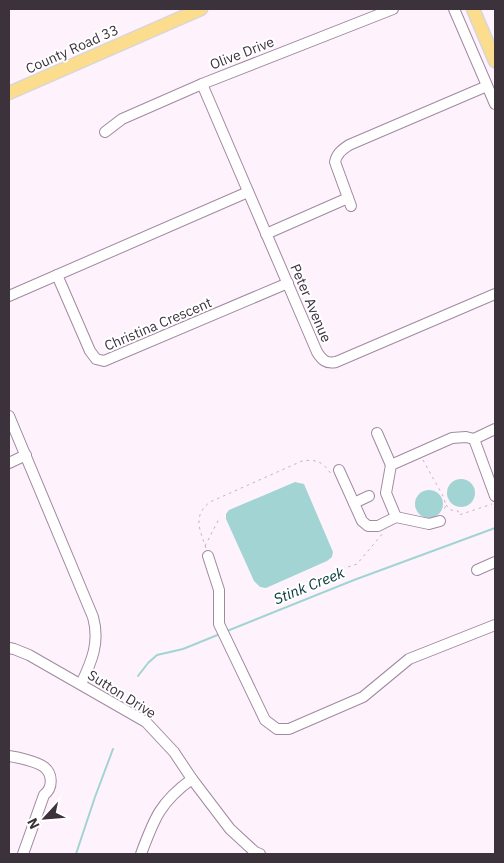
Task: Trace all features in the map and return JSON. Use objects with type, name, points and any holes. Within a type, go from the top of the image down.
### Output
[{"type":"main road","name":"County Road 33","points":[[9,93],[201,9]]},
{"type":"main road","points":[[473,9],[495,61]]},
{"type":"street","name":"Olive Drive","points":[[105,132],[122,119],[202,84],[393,9]]},
{"type":"street","points":[[454,9],[495,104]]},
{"type":"street","name":"Peter Avenue","points":[[202,84],[317,352],[323,360],[331,364],[495,294]]},
{"type":"street","points":[[266,234],[350,202],[335,162],[336,156],[341,150],[488,86]]},
{"type":"street","points":[[9,296],[248,192]]},
{"type":"street","name":"Christina Crescent","points":[[57,275],[90,351],[96,359],[104,361],[288,283]]},
{"type":"street","points":[[9,416],[90,606],[96,628],[95,651],[81,684]]},
{"type":"street","points":[[391,465],[452,438],[466,437],[474,439],[495,429]]},
{"type":"street","points":[[377,433],[391,465],[386,493],[396,517]]},
{"type":"street","points":[[474,439],[495,496]]},
{"type":"street","points":[[9,463],[26,455]]},
{"type":"street","points":[[336,473],[362,520],[368,526],[378,526],[396,517],[429,524],[438,522]]},
{"type":"street","points":[[354,503],[369,496]]},
{"type":"street","points":[[208,556],[219,590],[219,624],[265,720],[277,730],[289,729],[363,697],[409,659],[495,625]]},
{"type":"street","points":[[477,570],[495,562]]},
{"type":"street","name":"Sutton Drive","points":[[9,648],[21,651],[146,722],[174,752],[230,830],[256,854]]},
{"type":"street","points":[[9,756],[44,766],[49,774],[51,784],[44,795],[24,854]]},
{"type":"street","points":[[141,854],[158,812],[174,793],[192,779]]},
{"type":"path","points":[[419,453],[446,505],[451,510],[458,511],[459,515],[495,503]]},
{"type":"path","points":[[220,517],[205,547],[198,518],[203,507],[210,502],[302,461],[314,460],[325,464],[336,473]]},
{"type":"path","points":[[438,522],[446,505]]},
{"type":"path","points":[[342,570],[357,564],[383,533],[387,527],[385,522]]},
{"type":"shaded area","points":[[461,479],[471,483],[475,493],[471,503],[461,507],[451,503],[447,493],[451,483]]},
{"type":"shaded area","points":[[295,482],[304,484],[333,552],[332,557],[266,588],[260,587],[254,581],[226,519],[226,514],[229,510]]},
{"type":"shaded area","points":[[429,490],[439,494],[443,504],[439,514],[429,518],[419,514],[415,504],[419,494]]},
{"type":"waterway","name":"Stink Creek","points":[[227,631],[354,580],[495,528]]},
{"type":"waterway","name":"Stink Creek","points":[[138,676],[157,655],[183,649],[220,634]]},
{"type":"waterway","name":"Stink Creek","points":[[76,854],[113,749]]}]
